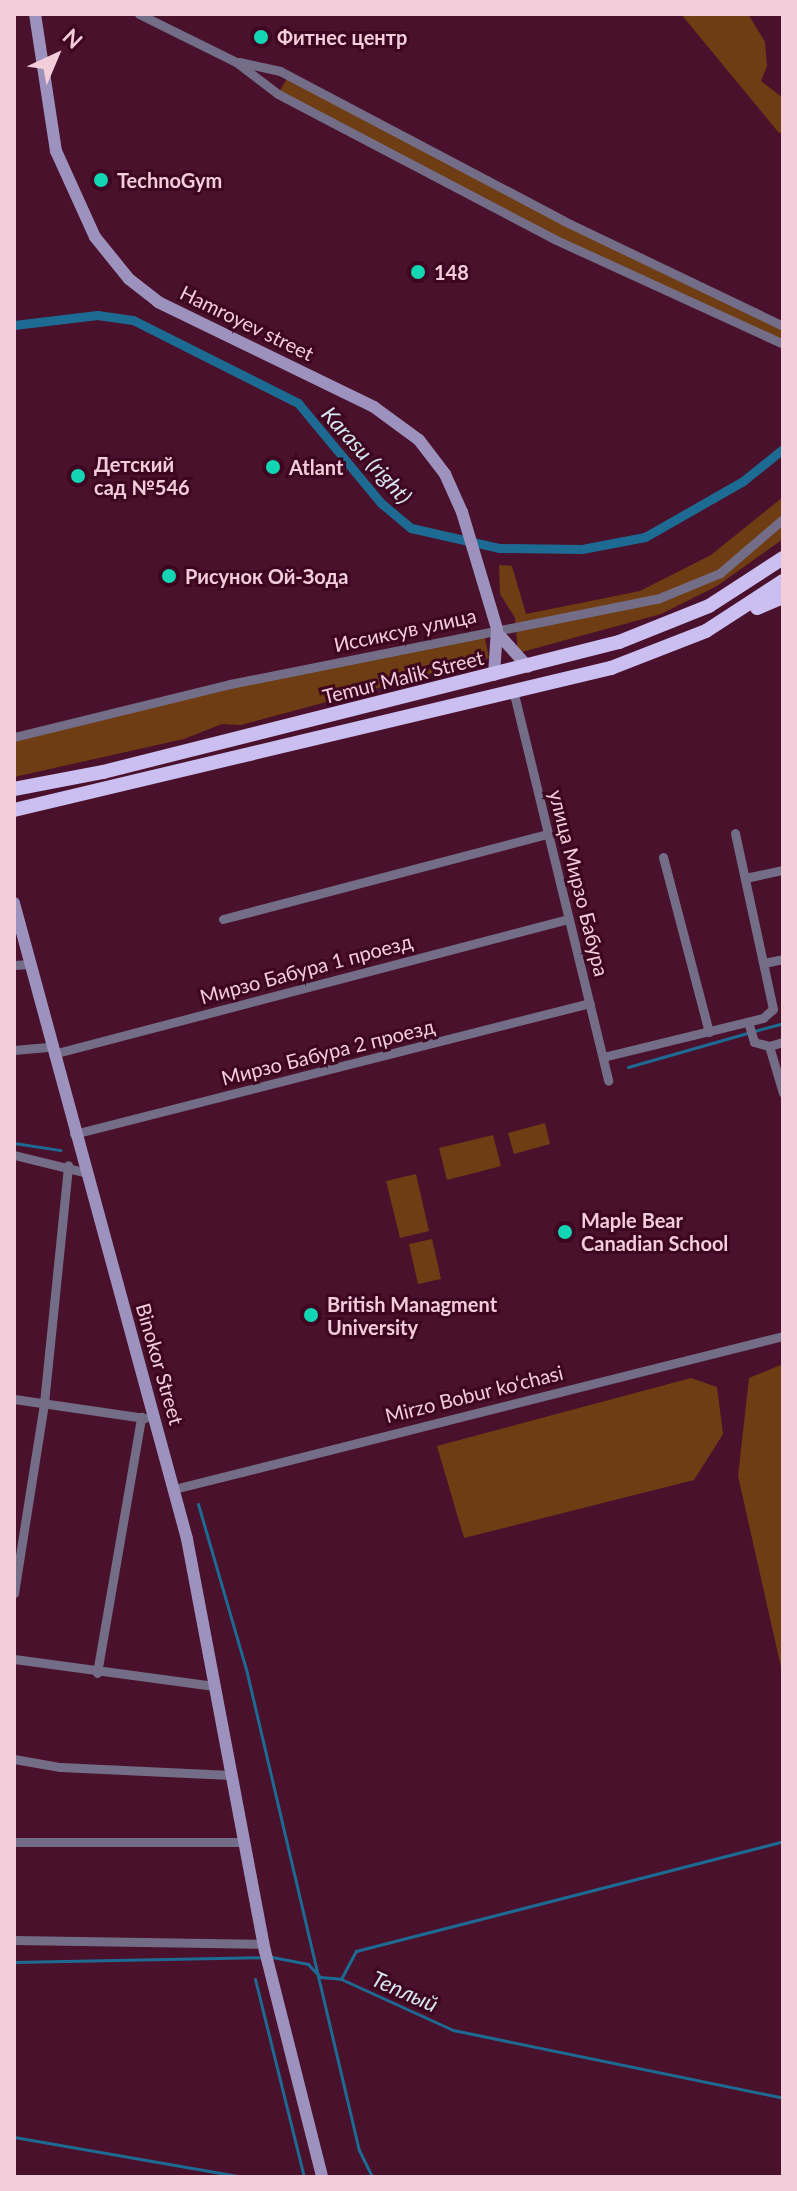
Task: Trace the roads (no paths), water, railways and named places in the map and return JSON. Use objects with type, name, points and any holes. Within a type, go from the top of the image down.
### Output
[{"type":"highway","name":"Temur Malik Street","points":[[14,789],[528,667],[674,623],[726,597],[783,558]]},
{"type":"highway","name":"Temur Malik Street","points":[[14,810],[514,694],[611,668],[706,631],[783,581]]},
{"type":"highway","points":[[706,631],[783,597]]},
{"type":"main road","name":"Hamroyev street","points":[[35,14],[61,169],[90,229],[114,263],[170,309],[400,422],[445,474],[471,540],[497,629],[513,656],[528,667]]},
{"type":"main road","name":"Hamroyev street","points":[[494,675],[497,629]]},
{"type":"main road","name":"Binokor Street","points":[[14,903],[84,1172],[174,1489],[264,1947],[322,2177]]},
{"type":"street","points":[[139,14],[236,62],[278,94],[554,239],[783,344]]},
{"type":"street","points":[[236,62],[280,71],[564,221],[783,326]]},
{"type":"street","name":"Иссиксув улица","points":[[14,737],[497,629],[678,592],[739,560],[783,519]]},
{"type":"street","name":"улица Мирзо Бабура","points":[[514,694],[608,1081]]},
{"type":"street","points":[[603,1057],[748,1022],[767,1016],[774,1006],[735,833]]},
{"type":"street","points":[[223,919],[548,834]]},
{"type":"street","points":[[663,857],[709,1032]]},
{"type":"street","points":[[745,878],[783,870]]},
{"type":"street","name":"Мирзо Бабура 1 проезд","points":[[14,1050],[52,1050],[568,919]]},
{"type":"street","points":[[764,963],[783,959]]},
{"type":"street","points":[[14,965],[31,964]]},
{"type":"street","name":"Мирзо Бабура 2 проезд","points":[[74,1134],[590,1003]]},
{"type":"street","points":[[748,1022],[754,1042],[769,1046],[783,1042]]},
{"type":"street","points":[[769,1046],[783,1093]]},
{"type":"street","points":[[14,1155],[68,1165],[84,1172]]},
{"type":"street","points":[[14,1593],[44,1403],[68,1165]]},
{"type":"street","name":"Mirzo Bobur ko‘chasi","points":[[174,1489],[783,1336]]},
{"type":"street","points":[[14,1399],[156,1418]]},
{"type":"street","points":[[97,1673],[141,1417]]},
{"type":"street","points":[[14,1659],[97,1673],[214,1686]]},
{"type":"street","points":[[14,1759],[60,1767],[231,1775]]},
{"type":"street","points":[[14,1842],[243,1842]]},
{"type":"street","points":[[14,1940],[264,1947]]},
{"type":"waterway","name":"Karasu (right)","points":[[14,325],[97,315],[133,320],[298,403],[381,503],[411,528],[499,548],[582,549],[645,537],[743,481],[783,449]]},
{"type":"waterway","points":[[754,1031],[783,1023]]},
{"type":"waterway","points":[[628,1067],[747,1033]]},
{"type":"waterway","points":[[14,1143],[60,1150]]},
{"type":"waterway","points":[[198,1504],[246,1669],[359,2150],[372,2177]]},
{"type":"waterway","points":[[341,1979],[356,1951],[783,1841]]},
{"type":"waterway","name":"Теплый","points":[[14,1962],[264,1957]]},
{"type":"waterway","name":"Теплый","points":[[272,1957],[308,1964],[320,1977],[341,1979],[453,2030],[783,2098]]},
{"type":"waterway","points":[[255,1979],[304,2177]]},
{"type":"waterway","points":[[14,2137],[244,2177]]},
{"type":"place","name":"Фитнес центр","points":[[261,37]]},
{"type":"place","name":"TechnoGym","points":[[101,180]]},
{"type":"place","name":"148","points":[[418,272]]},
{"type":"place","name":"Atlant","points":[[273,467]]},
{"type":"place","name":"Детский сад №546","points":[[78,476]]},
{"type":"place","name":"Рисунок Ой-Зода","points":[[169,576]]},
{"type":"place","name":"Maple Bear Canadian School","points":[[565,1232]]},
{"type":"place","name":"British Managment University","points":[[311,1315]]}]
